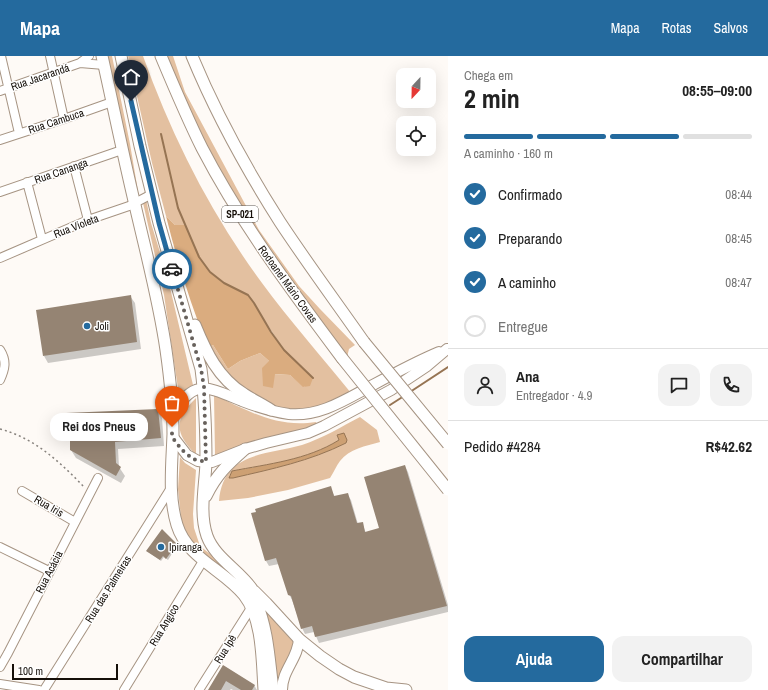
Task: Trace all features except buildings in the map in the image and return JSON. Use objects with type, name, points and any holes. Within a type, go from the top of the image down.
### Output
[{"type":"highway","points":[[122,56],[152,194],[200,363],[204,387],[206,462],[204,524],[207,536],[214,548],[252,589],[300,639],[320,656],[354,677],[386,688],[406,690]]},
{"type":"highway","name":"Rodoanel Mário Covas","points":[[161,56],[201,147],[228,195],[265,253],[342,358],[448,490]]},
{"type":"highway","name":"SP-021","points":[[192,56],[237,149],[281,224],[364,342],[448,444]]},
{"type":"highway","points":[[103,61],[160,313],[166,349],[172,416],[171,488],[173,509],[177,526],[181,535],[192,550],[236,588],[243,595],[251,608],[261,648],[264,690]]},
{"type":"highway","points":[[176,282],[206,352],[219,373],[244,394],[271,410]]},
{"type":"highway","points":[[204,500],[213,482],[223,468],[245,449]]},
{"type":"highway","points":[[252,589],[265,626],[273,690]]},
{"type":"main road","points":[[172,416],[186,395],[204,387],[212,388],[243,401],[288,414],[301,414],[324,410],[423,359],[448,348]]},
{"type":"main road","points":[[172,437],[187,455],[198,461],[212,462],[245,449],[308,433],[391,390],[427,366],[448,348]]},
{"type":"main road","points":[[282,690],[283,678],[286,670],[297,654],[300,639]]},
{"type":"street","points":[[1,56],[19,133]]},
{"type":"street","points":[[50,56],[64,119]]},
{"type":"street","name":"Rua Jacarandá","points":[[80,63],[89,56]]},
{"type":"street","name":"Rua Jacarandá","points":[[0,91],[80,63],[103,61]]},
{"type":"street","name":"Rua Cambuca","points":[[0,140],[112,102]]},
{"type":"street","name":"Rua Cananga","points":[[0,192],[122,150]]},
{"type":"street","points":[[74,166],[88,220]]},
{"type":"street","points":[[27,182],[32,196],[42,239]]},
{"type":"street","name":"Rua Violeta","points":[[0,258],[88,220],[134,203],[152,194]]},
{"type":"street","points":[[0,350],[6,364],[0,380]]},
{"type":"street","name":"Rua Acácia","points":[[0,667],[98,478]]},
{"type":"street","name":"Rua das Palmeiras","points":[[44,690],[171,488]]},
{"type":"street","name":"Rua Iris","points":[[22,491],[75,522]]},
{"type":"street","points":[[0,547],[49,571]]},
{"type":"street","name":"Rua Angico","points":[[124,690],[203,561]]},
{"type":"street","name":"Rua Ipê","points":[[199,690],[251,608]]},
{"type":"street","points":[[0,684],[39,690]]},
{"type":"path","points":[[0,429],[21,436],[48,452],[90,494]]},
{"type":"shaded area","points":[[107,56],[112,56],[130,144],[138,198]]},
{"type":"shaded area","points":[[128,56],[143,56],[154,86],[194,174],[243,257],[284,311],[351,393],[313,408],[298,410],[281,409],[240,391],[208,348],[213,345],[228,369],[240,361],[260,353],[269,361],[274,374],[290,375],[304,387],[313,378],[284,350],[248,295],[224,283],[210,272],[175,225],[166,216],[152,163]]},
{"type":"shaded area","points":[[162,56],[173,56],[185,92],[259,230],[299,286],[355,345],[349,349],[347,357],[245,228]]},
{"type":"shaded area","points":[[146,199],[151,223],[167,275],[193,385],[179,395],[164,295],[143,203]]},
{"type":"shaded area","points":[[166,216],[175,225],[185,225],[201,259],[210,272],[224,283],[248,295],[284,350],[313,378],[310,386],[303,387],[290,375],[275,374],[273,388],[263,386],[262,368],[269,361],[260,353],[240,361],[228,369],[213,345],[208,348],[185,283]]},
{"type":"shaded area","points":[[214,395],[263,417],[288,423],[316,422],[317,426],[215,456]]},
{"type":"shaded area","points":[[196,398],[196,455],[184,440],[181,433],[180,420],[183,413]]},
{"type":"shaded area","points":[[360,417],[377,430],[380,442],[358,448],[348,454],[337,465],[330,478],[288,490],[248,498],[219,501],[222,485],[229,473],[238,464],[248,458],[302,445],[325,436]],"holes":[[[337,435],[346,443],[319,455],[291,464],[233,478],[229,477],[232,471],[301,457],[327,447],[339,440]]]},
{"type":"shaded area","points":[[344,433],[347,440],[346,443],[319,455],[276,468],[229,478],[232,471],[301,457],[327,447],[339,440],[337,435]]},
{"type":"shaded area","points":[[180,457],[185,463],[196,470],[193,514],[194,528],[200,546],[220,562],[244,587],[196,550],[182,528],[178,489]]},
{"type":"shaded area","points":[[266,611],[295,644],[278,688],[271,630]]},
{"type":"waterway","points":[[161,134],[178,208],[199,257],[210,272],[224,283],[248,295],[284,350],[313,378]]},
{"type":"waterway","points":[[410,392],[448,367]]},
{"type":"waterway","points":[[390,405],[404,396]]},
{"type":"way so far","points":[[172,269],[201,369],[204,387],[206,462],[193,459],[182,450],[172,437],[172,427]]},
{"type":"place","name":"Joli","points":[[87,326]]},
{"type":"place","name":"Rei dos Pneus","points":[[172,427]]},
{"type":"place","name":"Ipiranga","points":[[161,547]]},
{"type":"route","points":[[131,101],[140,146],[172,269]]}]
